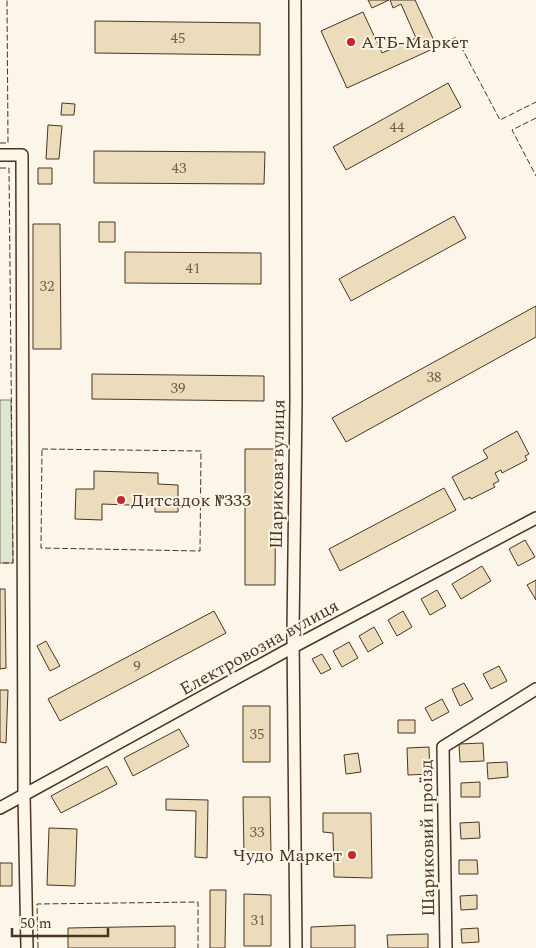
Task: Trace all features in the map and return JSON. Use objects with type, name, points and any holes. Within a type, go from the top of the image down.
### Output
[{"type":"street","name":"Шарикова вулиця","points":[[295,0],[296,400],[293,647],[296,948]]},
{"type":"street","points":[[0,155],[22,155],[24,795],[27,948]]},
{"type":"street","name":"Електровозна вулиця","points":[[0,808],[293,647],[536,518]]},
{"type":"street","name":"Шариковий проїзд","points":[[446,948],[443,747],[536,689]]},
{"type":"green space","points":[[0,400],[11,400],[13,563],[0,563]]},
{"type":"building","name":"АТБ-Маркет","points":[[368,0],[389,0],[372,8]]},
{"type":"building","name":"АТБ-Маркет","points":[[390,0],[415,0],[437,47],[347,88],[321,31],[363,12],[382,53],[416,38],[401,4],[393,8]]},
{"type":"building","points":[[95,21],[260,23],[260,55],[95,53]]},
{"type":"building","points":[[448,83],[461,107],[346,170],[333,147]]},
{"type":"building","points":[[62,103],[75,104],[74,115],[61,115]]},
{"type":"building","points":[[48,125],[62,126],[59,159],[46,159]]},
{"type":"building","points":[[94,151],[265,152],[264,184],[94,183]]},
{"type":"building","points":[[38,168],[52,168],[52,184],[38,184]]},
{"type":"building","points":[[454,216],[466,238],[351,301],[339,279]]},
{"type":"building","points":[[99,222],[115,222],[115,242],[99,242]]},
{"type":"building","points":[[33,224],[60,224],[61,349],[33,349]]},
{"type":"building","points":[[125,252],[261,253],[261,284],[125,283]]},
{"type":"building","points":[[536,306],[536,337],[346,442],[332,418]]},
{"type":"building","points":[[92,374],[264,376],[264,401],[92,399]]},
{"type":"building","points":[[517,431],[529,454],[525,456],[527,460],[502,473],[501,470],[495,473],[499,481],[493,484],[495,487],[471,499],[470,497],[464,500],[452,477],[488,458],[483,450]]},
{"type":"building","points":[[245,449],[276,449],[275,585],[245,585]]},
{"type":"building","points":[[94,471],[158,473],[158,484],[178,485],[178,512],[155,512],[155,506],[102,504],[102,520],[75,519],[76,489],[94,489]]},
{"type":"building","points":[[444,488],[456,510],[340,571],[329,549]]},
{"type":"building","points":[[525,540],[535,557],[518,566],[509,549]]},
{"type":"building","points":[[482,566],[491,581],[461,599],[452,584]]},
{"type":"building","points":[[536,580],[536,600],[527,585]]},
{"type":"building","points":[[0,589],[5,589],[6,668],[0,669]]},
{"type":"building","points":[[437,590],[446,606],[430,615],[421,599]]},
{"type":"building","points":[[214,611],[226,633],[60,721],[48,699]]},
{"type":"building","points":[[403,611],[412,627],[397,636],[388,620]]},
{"type":"building","points":[[374,627],[383,643],[368,652],[359,636]]},
{"type":"building","points":[[46,641],[60,666],[50,671],[37,646]]},
{"type":"building","points":[[349,642],[358,658],[342,667],[333,651]]},
{"type":"building","points":[[322,654],[331,669],[321,674],[312,659]]},
{"type":"building","points":[[499,666],[507,681],[491,689],[483,674]]},
{"type":"building","points":[[464,683],[473,699],[460,706],[452,689]]},
{"type":"building","points":[[0,690],[8,690],[6,743],[0,742]]},
{"type":"building","points":[[442,699],[449,712],[432,721],[425,708]]},
{"type":"building","points":[[243,706],[270,706],[270,762],[243,762]]},
{"type":"building","points":[[398,720],[415,720],[415,733],[398,733]]},
{"type":"building","points":[[179,729],[189,746],[133,776],[124,758]]},
{"type":"building","points":[[483,743],[484,761],[460,762],[459,744]]},
{"type":"building","points":[[429,747],[430,774],[408,775],[407,748]]},
{"type":"building","points":[[358,753],[361,772],[346,774],[344,755]]},
{"type":"building","points":[[507,762],[508,777],[488,779],[487,763]]},
{"type":"building","points":[[107,766],[117,784],[61,813],[51,796]]},
{"type":"building","points":[[480,782],[480,797],[461,797],[461,783]]},
{"type":"building","points":[[243,797],[270,797],[271,854],[244,855]]},
{"type":"building","points":[[166,799],[208,800],[207,858],[195,857],[196,811],[166,810]]},
{"type":"building","name":"Чудо Маркет","points":[[323,813],[371,813],[372,878],[334,877],[333,833],[323,832]]},
{"type":"building","points":[[479,822],[480,838],[461,839],[460,823]]},
{"type":"building","points":[[49,828],[77,829],[75,886],[47,885]]},
{"type":"building","points":[[459,860],[477,860],[478,874],[459,874]]},
{"type":"building","points":[[0,863],[12,863],[12,886],[0,886]]},
{"type":"building","points":[[210,890],[226,890],[225,948],[210,948]]},
{"type":"building","points":[[244,894],[271,895],[271,946],[244,946]]},
{"type":"building","points":[[477,895],[477,909],[461,910],[460,896]]},
{"type":"building","points":[[355,925],[355,948],[311,948],[311,927]]},
{"type":"building","points":[[175,926],[175,948],[68,948],[68,928]]},
{"type":"building","points":[[478,928],[479,942],[462,943],[461,929]]},
{"type":"building","points":[[428,934],[428,948],[388,948],[387,935]]},
{"type":"fence","points":[[0,143],[8,143],[7,0]]},
{"type":"fence","points":[[436,45],[437,47],[456,37],[500,120],[536,102]]},
{"type":"fence","points":[[536,118],[512,130],[536,176]]},
{"type":"fence","points":[[0,168],[9,168],[13,563],[0,563]]},
{"type":"fence","points":[[42,449],[201,451],[200,551],[41,548],[42,449]]},
{"type":"fence","points":[[38,948],[37,904],[198,902],[198,948]]},
{"type":"place","name":"АТБ-Маркет","points":[[351,42]]},
{"type":"place","name":"Дитсадок №333","points":[[121,500]]},
{"type":"place","name":"Чудо Маркет","points":[[352,855]]}]
